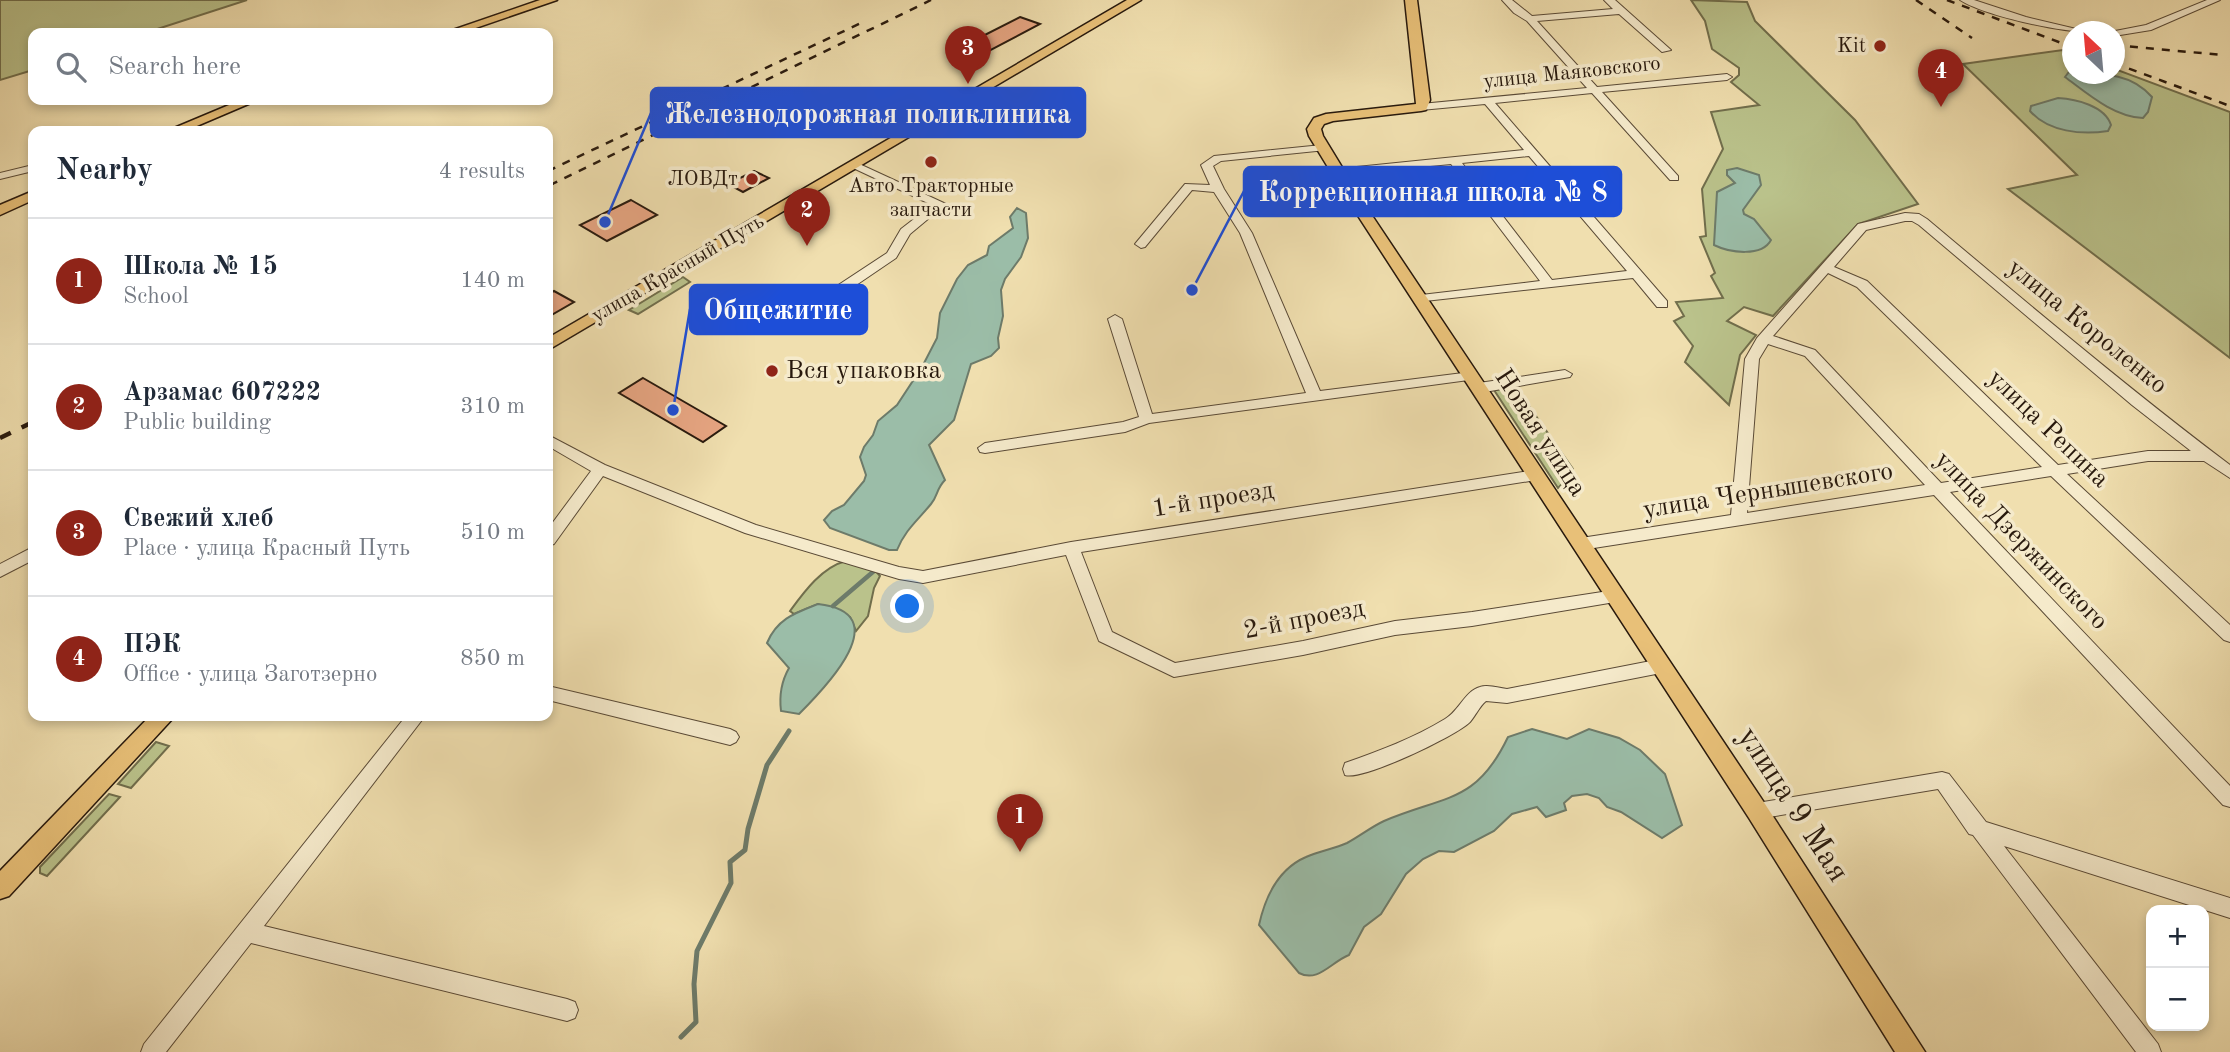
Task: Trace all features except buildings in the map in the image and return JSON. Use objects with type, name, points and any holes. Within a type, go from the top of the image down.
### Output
[{"type":"main road","points":[[465,28],[551,0]]},
{"type":"main road","name":"улица Красный Путь","points":[[553,342],[1135,0]]},
{"type":"main road","points":[[1322,148],[1314,130],[1319,121],[1348,114],[1421,107],[1424,100],[1411,0]]},
{"type":"main road","points":[[186,126],[239,105]]},
{"type":"main road","name":"Новая улица","points":[[1322,148],[1615,596]]},
{"type":"main road","points":[[0,211],[28,197]]},
{"type":"main road","name":"улица 9 Мая","points":[[1615,596],[1911,1052]]},
{"type":"main road","points":[[0,888],[159,721]]},
{"type":"street","points":[[1507,0],[1517,11],[1530,19],[1674,178]]},
{"type":"street","points":[[1609,0],[1666,50]]},
{"type":"street","points":[[1965,0],[2024,19],[2062,27]]},
{"type":"street","points":[[2125,31],[2147,28],[2215,0]]},
{"type":"street","points":[[1530,19],[1621,11]]},
{"type":"street","name":"улица Маяковского","points":[[1421,107],[1727,77]]},
{"type":"street","points":[[1489,101],[1662,303]]},
{"type":"street","points":[[1315,397],[1246,233],[1218,189],[1207,165],[1218,158],[1322,148]]},
{"type":"street","points":[[1338,172],[1532,152]]},
{"type":"street","points":[[1455,162],[1549,285]]},
{"type":"street","points":[[813,308],[892,255],[905,232],[940,204],[855,165]]},
{"type":"street","points":[[0,176],[28,169]]},
{"type":"street","points":[[1141,244],[1189,186],[1218,189]]},
{"type":"street","name":"улица Короленко","points":[[1826,268],[1863,227],[1894,218],[1915,217],[2137,402],[2230,472]]},
{"type":"street","points":[[1738,521],[1752,359],[1763,338],[1826,268]]},
{"type":"street","name":"улица Репина","points":[[1826,268],[1862,284],[2230,635]]},
{"type":"street","points":[[1421,299],[1637,274]]},
{"type":"street","points":[[1115,319],[1147,419]]},
{"type":"street","name":"улица Дзержинского","points":[[1763,338],[1810,353],[2230,799]]},
{"type":"street","points":[[985,448],[1125,427],[1147,419],[1315,397],[1564,374]]},
{"type":"street","points":[[553,443],[600,469],[782,540],[899,573]]},
{"type":"street","name":"улица Чернышевского","points":[[1581,544],[2148,456],[2211,456]]},
{"type":"street","points":[[553,533],[600,469]]},
{"type":"street","name":"1-й проезд","points":[[899,573],[923,577],[942,575],[1071,548],[1536,475]]},
{"type":"street","name":"2-й проезд","points":[[1071,548],[1105,636],[1174,670],[1303,648],[1395,628],[1472,619],[1615,596]]},
{"type":"street","points":[[0,570],[28,556]]},
{"type":"street","points":[[1352,769],[1374,763],[1451,725],[1464,716],[1472,702],[1483,693],[1507,696],[1661,666]]},
{"type":"street","points":[[553,694],[730,737]]},
{"type":"street","points":[[152,1052],[412,721]]},
{"type":"street","points":[[1757,811],[1942,780],[1976,828],[2150,1052]]},
{"type":"street","points":[[1976,828],[2230,908]]},
{"type":"street","points":[[248,932],[567,1010]]},
{"type":"green space","points":[[0,0],[247,0],[160,28],[28,28],[28,72],[0,80]]},
{"type":"green space","points":[[1691,0],[1747,2],[1755,21],[1855,120],[1918,204],[1858,224],[1773,316],[1744,307],[1727,321],[1756,335],[1740,355],[1729,405],[1685,362],[1693,346],[1674,321],[1684,316],[1676,302],[1723,298],[1711,276],[1715,273],[1700,237],[1706,236],[1702,189],[1723,149],[1711,112],[1759,105],[1731,82],[1739,75],[1739,68],[1712,49],[1705,21]]},
{"type":"green space","points":[[2062,50],[2062,84],[2125,84],[2125,73],[2230,112],[2230,358],[2008,189],[2077,175],[1963,64]]},
{"type":"green space","points":[[683,277],[690,282],[638,314],[629,310]]},
{"type":"green space","points":[[1512,387],[1517,389],[1573,469],[1572,474],[1558,488],[1494,390]]},
{"type":"green space","points":[[846,561],[874,569],[880,576],[874,588],[868,616],[856,631],[850,617],[818,604],[794,614],[790,611],[821,574]]},
{"type":"green space","points":[[156,742],[169,746],[131,788],[118,784]]},
{"type":"green space","points":[[109,794],[120,797],[47,876],[40,873],[40,867]]},
{"type":"shaded area","points":[[2125,79],[2144,89],[2152,97],[2148,112],[2143,118],[2122,114],[2102,104],[2075,84],[2125,84]]},
{"type":"shaded area","points":[[2058,98],[2096,108],[2108,118],[2111,125],[2108,131],[2087,133],[2056,128],[2046,124],[2030,111],[2031,106]]},
{"type":"shaded area","points":[[1737,168],[1759,175],[1761,185],[1743,210],[1771,240],[1761,249],[1753,251],[1728,250],[1714,245],[1717,192],[1735,183],[1727,175],[1727,170]]},
{"type":"shaded area","points":[[1017,208],[1026,213],[1028,238],[1021,257],[1005,279],[1001,290],[1003,316],[998,338],[999,348],[991,356],[971,364],[954,420],[929,445],[945,480],[933,501],[908,531],[897,550],[889,550],[830,528],[824,520],[832,511],[844,505],[864,481],[866,475],[860,457],[878,421],[897,405],[937,338],[940,313],[957,279],[968,265],[987,255],[989,246],[1013,228],[1010,217]]},
{"type":"shaded area","points":[[818,604],[841,610],[853,621],[854,636],[849,652],[825,687],[799,714],[781,711],[781,689],[789,668],[767,643],[781,622]]},
{"type":"shaded area","points":[[1532,729],[1567,739],[1589,729],[1619,738],[1640,750],[1665,774],[1682,825],[1662,838],[1621,812],[1607,807],[1599,798],[1587,794],[1572,796],[1564,803],[1566,810],[1546,817],[1537,807],[1512,814],[1494,831],[1454,852],[1439,851],[1423,859],[1406,874],[1381,914],[1364,927],[1349,955],[1318,974],[1299,973],[1259,925],[1269,895],[1280,877],[1296,862],[1306,857],[1347,843],[1384,821],[1442,801],[1471,786],[1484,775],[1508,737]]},
{"type":"waterway","points":[[833,606],[874,571]]},
{"type":"waterway","points":[[681,1037],[696,1022],[694,984],[697,951],[731,883],[730,862],[745,850],[748,829],[767,765],[789,731]]},
{"type":"railway","points":[[553,184],[931,0]]},
{"type":"railway","points":[[1916,0],[1972,38]]},
{"type":"railway","points":[[1947,0],[2062,43]]},
{"type":"railway","points":[[553,169],[861,23]]},
{"type":"railway","points":[[2125,46],[2222,55]]},
{"type":"railway","points":[[2125,67],[2230,106]]},
{"type":"railway","points":[[0,438],[28,424]]},
{"type":"place","name":"Kit","points":[[1880,46]]},
{"type":"place","name":"Свежий хлеб","points":[[968,84]]},
{"type":"place","name":"ПЭК","points":[[1941,107]]},
{"type":"place","name":"Авто Тракторные запчасти","points":[[931,162]]},
{"type":"place","name":"ЛОВДт","points":[[752,179]]},
{"type":"place","name":"Железнодорожная поликлиника","points":[[605,222]]},
{"type":"place","name":"Арзамас 607222","points":[[807,246]]},
{"type":"place","name":"Коррекционная школа № 8","points":[[1192,290]]},
{"type":"place","name":"Вся упаковка","points":[[772,371]]},
{"type":"place","name":"Общежитие","points":[[673,410]]},
{"type":"place","name":"Школа № 15","points":[[1020,852]]}]
